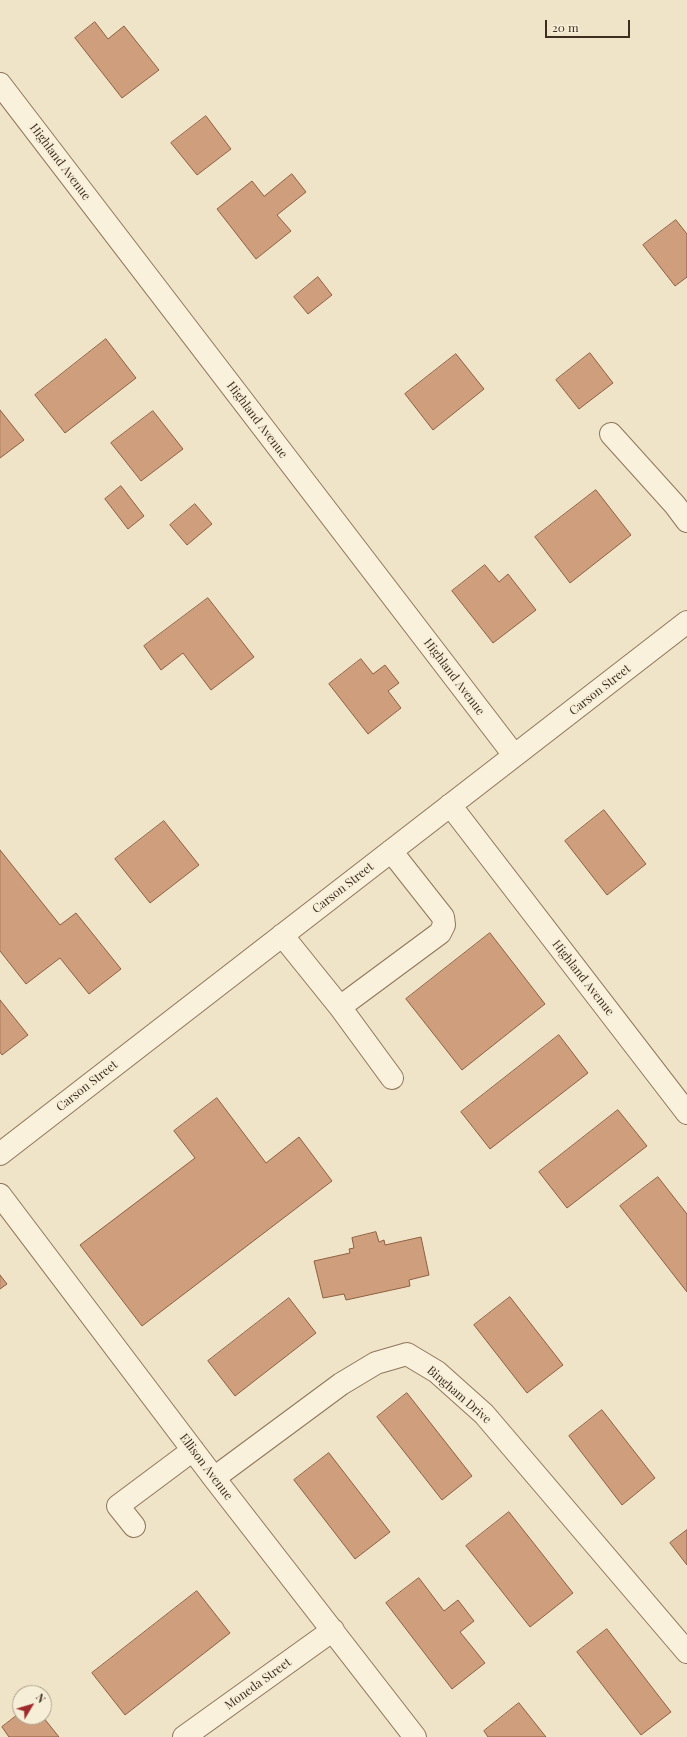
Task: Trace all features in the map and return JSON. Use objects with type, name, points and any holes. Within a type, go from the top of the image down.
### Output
[{"type":"street","name":"Highland Avenue","points":[[0,84],[514,755]]},
{"type":"street","points":[[611,434],[675,505],[687,521]]},
{"type":"street","name":"Carson Street","points":[[0,1154],[687,622]]},
{"type":"street","name":"Highland Avenue","points":[[450,805],[687,1113]]},
{"type":"street","points":[[340,1007],[443,930],[443,917],[391,851]]},
{"type":"street","points":[[282,935],[340,1007],[392,1078]]},
{"type":"street","name":"Ellison Avenue","points":[[0,1195],[214,1478],[415,1737]]},
{"type":"street","name":"Bingham Drive","points":[[214,1478],[341,1384],[376,1363],[407,1354],[437,1372],[484,1414],[687,1652]]},
{"type":"street","points":[[134,1526],[118,1506],[193,1450]]},
{"type":"street","name":"Moneda Street","points":[[184,1737],[332,1630]]},
{"type":"building","points":[[95,22],[108,39],[124,26],[159,70],[122,98],[75,38]]},
{"type":"building","points":[[206,116],[231,149],[197,175],[171,143]]},
{"type":"building","points":[[292,174],[306,192],[277,215],[291,231],[256,259],[217,209],[252,181],[264,196]]},
{"type":"building","points":[[676,220],[687,234],[687,277],[675,286],[643,245]]},
{"type":"building","points":[[318,277],[332,295],[308,314],[294,297]]},
{"type":"building","points":[[106,339],[136,378],[65,433],[35,395]]},
{"type":"building","points":[[590,353],[613,383],[579,409],[556,380]]},
{"type":"building","points":[[456,354],[484,389],[433,430],[405,394]]},
{"type":"building","points":[[0,410],[24,440],[0,458]]},
{"type":"building","points":[[153,411],[183,449],[141,481],[111,443]]},
{"type":"building","points":[[121,486],[144,516],[128,529],[105,499]]},
{"type":"building","points":[[596,490],[631,535],[570,583],[535,537]]},
{"type":"building","points":[[195,504],[212,524],[187,545],[170,525]]},
{"type":"building","points":[[485,565],[499,582],[508,574],[536,610],[493,643],[452,591]]},
{"type":"building","points":[[208,598],[254,657],[211,690],[183,653],[161,670],[144,646]]},
{"type":"building","points":[[361,659],[373,674],[385,665],[399,683],[388,691],[401,708],[368,734],[329,684]]},
{"type":"building","points":[[604,810],[646,864],[607,895],[565,841]]},
{"type":"building","points":[[164,821],[199,865],[150,903],[115,859]]},
{"type":"building","points":[[0,850],[60,925],[76,913],[121,969],[89,994],[60,958],[26,984],[0,951]]},
{"type":"building","points":[[490,933],[545,1004],[462,1070],[406,999]]},
{"type":"building","points":[[0,1000],[28,1035],[2,1055],[0,1052]]},
{"type":"building","points":[[559,1035],[588,1073],[490,1149],[461,1112]]},
{"type":"building","points":[[217,1098],[266,1163],[299,1137],[332,1181],[142,1326],[80,1245],[195,1158],[174,1131]]},
{"type":"building","points":[[618,1110],[647,1146],[567,1208],[539,1172]]},
{"type":"building","points":[[658,1177],[687,1214],[687,1292],[620,1206]]},
{"type":"building","points":[[376,1232],[379,1242],[384,1240],[385,1245],[421,1237],[429,1275],[409,1280],[410,1286],[346,1300],[344,1294],[323,1298],[314,1261],[350,1253],[349,1249],[354,1248],[352,1238]]},
{"type":"building","points":[[0,1275],[7,1284],[0,1289]]},
{"type":"building","points":[[510,1297],[563,1365],[527,1393],[474,1325]]},
{"type":"building","points":[[289,1298],[316,1333],[235,1396],[208,1361]]},
{"type":"building","points":[[407,1393],[472,1476],[442,1500],[377,1417]]},
{"type":"building","points":[[602,1410],[655,1478],[622,1505],[569,1436]]},
{"type":"building","points":[[329,1453],[390,1532],[355,1559],[294,1480]]},
{"type":"building","points":[[509,1512],[573,1593],[530,1627],[466,1546]]},
{"type":"building","points":[[687,1530],[687,1565],[670,1543]]},
{"type":"building","points":[[419,1578],[444,1611],[458,1600],[474,1621],[460,1632],[485,1663],[452,1689],[386,1603]]},
{"type":"building","points":[[197,1591],[230,1633],[125,1715],[92,1673]]},
{"type":"building","points":[[607,1629],[671,1712],[641,1735],[577,1652]]},
{"type":"building","points":[[519,1703],[546,1737],[488,1737],[484,1731]]},
{"type":"building","points":[[12,1719],[12,1725],[49,1725],[59,1737],[9,1737],[2,1727]]}]
